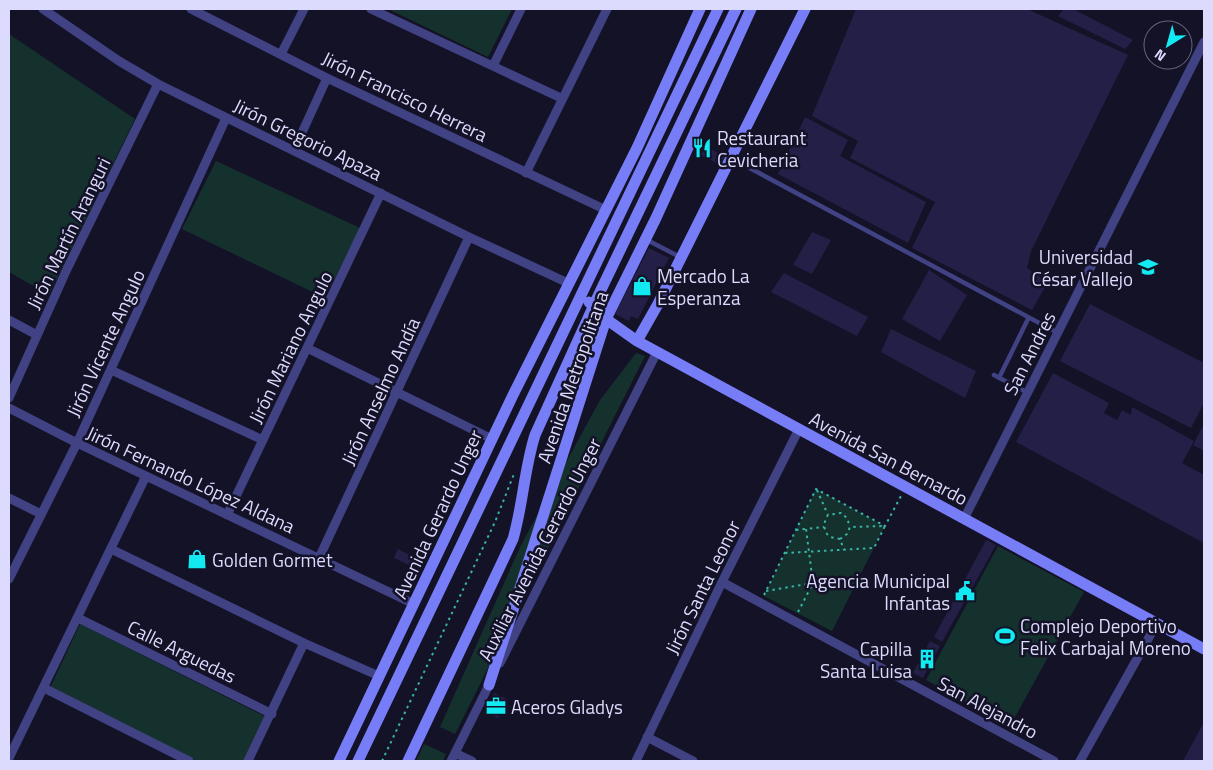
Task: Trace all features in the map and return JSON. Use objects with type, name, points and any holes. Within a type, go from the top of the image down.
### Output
[{"type":"street","name":"Jirón Gregorio Apaza","points":[[43,9],[119,61],[158,84],[469,237],[568,283]]},
{"type":"street","name":"Jirón Francisco Herrera","points":[[191,9],[327,78],[606,210]]},
{"type":"street","points":[[281,54],[304,9]]},
{"type":"street","points":[[371,9],[561,98]]},
{"type":"street","points":[[493,66],[520,9]]},
{"type":"street","points":[[526,173],[561,98],[607,9]]},
{"type":"street","name":"Avenida Metropolitana","points":[[568,283],[637,148],[700,9]]},
{"type":"street","name":"Avenida Metropolitana","points":[[582,294],[718,9]]},
{"type":"street","name":"Avenida Metropolitana","points":[[594,307],[736,9]]},
{"type":"street","name":"Avenida Metropolitana","points":[[489,685],[606,319],[646,240],[751,9]]},
{"type":"street","points":[[637,341],[681,258],[805,9]]},
{"type":"street","name":"San Andres","points":[[964,519],[1204,42]]},
{"type":"street","points":[[294,150],[327,78]]},
{"type":"street","name":"Jirón Martín Aranguri","points":[[9,398],[37,335],[158,84]]},
{"type":"street","name":"Jirón Vicente Angulo","points":[[9,580],[111,370],[226,118]]},
{"type":"street","name":"Jirón Mariano Angulo","points":[[227,514],[381,194]]},
{"type":"street","name":"Jirón Anselmo Andía","points":[[319,558],[469,237]]},
{"type":"street","name":"Avenida San Bernardo","points":[[568,283],[582,294],[606,319],[637,341],[1204,649]]},
{"type":"street","name":"Avenida Gerardo Unger","points":[[339,761],[568,283]]},
{"type":"street","name":"Avenida Gerardo Unger","points":[[358,761],[582,294]]},
{"type":"street","points":[[408,761],[513,539],[521,513],[529,455],[535,436],[594,307]]},
{"type":"street","points":[[9,320],[37,335]]},
{"type":"street","points":[[307,348],[492,439]]},
{"type":"street","name":"Auxiliar Avenida Gerardo Unger","points":[[453,757],[657,352]]},
{"type":"street","points":[[111,370],[263,440]]},
{"type":"street","name":"Jirón Fernando López Aldana","points":[[9,408],[76,443],[414,604]]},
{"type":"street","name":"Jirón Santa Leonor","points":[[636,761],[722,582],[799,429]]},
{"type":"street","points":[[11,759],[146,476]]},
{"type":"street","points":[[9,498],[41,514]]},
{"type":"street","points":[[111,548],[304,643],[379,676]]},
{"type":"street","name":"San Alejandro","points":[[722,582],[1054,761]]},
{"type":"street","name":"Calle Arguedas","points":[[78,618],[272,714]]},
{"type":"street","points":[[1080,761],[1156,623]]},
{"type":"street","points":[[248,761],[272,714],[304,643]]},
{"type":"street","points":[[44,688],[189,761]]},
{"type":"street","points":[[647,737],[693,761]]},
{"type":"street","points":[[453,757],[472,761]]},
{"type":"lane","points":[[731,158],[1028,319],[1058,333]]},
{"type":"lane","points":[[646,240],[681,258]]},
{"type":"lane","points":[[999,378],[1028,319]]},
{"type":"lane","points":[[994,375],[1028,393]]},
{"type":"path","points":[[785,553],[874,548],[906,487]]},
{"type":"path","points":[[816,489],[886,526]]},
{"type":"path","points":[[816,489],[828,515],[824,527],[830,538],[840,538],[847,534],[850,527],[847,518],[841,513],[828,515]]},
{"type":"path","points":[[761,603],[816,489]]},
{"type":"path","points":[[850,527],[886,526]]},
{"type":"path","points":[[796,530],[824,527]]},
{"type":"path","points":[[794,621],[813,583],[806,529]]},
{"type":"path","points":[[840,538],[844,550]]},
{"type":"path","points":[[766,591],[813,583]]},
{"type":"green space","points":[[388,9],[512,9],[488,57]]},
{"type":"green space","points":[[9,34],[135,119],[49,295],[9,272]]},
{"type":"green space","points":[[216,161],[360,228],[325,298],[182,229]]},
{"type":"green space","points":[[636,353],[645,356],[455,734],[440,727],[521,545],[600,400]]},
{"type":"green space","points":[[816,489],[885,526],[832,631],[764,596]]},
{"type":"green space","name":"Complejo Deportivo Felix Carbajal Moreno","points":[[998,546],[1084,592],[1010,726],[926,680]]},
{"type":"green space","points":[[80,624],[266,717],[244,761],[197,761],[50,688]]},
{"type":"green space","points":[[424,744],[446,754],[443,761],[416,761]]},
{"type":"building","points":[[856,9],[1027,9],[1128,55],[1031,251],[1027,268],[1048,282],[1032,310],[912,248],[935,202],[850,158],[858,141],[812,116]]},
{"type":"building","points":[[1064,9],[1073,9],[1133,40],[1125,49],[1058,16]]},
{"type":"building","points":[[805,117],[848,140],[840,156],[926,202],[908,243],[778,174]]},
{"type":"building","points":[[700,144],[725,156],[720,165],[695,152]]},
{"type":"building","points":[[812,232],[831,240],[812,274],[793,265]]},
{"type":"building","name":"Mercado La Esperanza","points":[[649,248],[669,258],[638,319],[631,316],[629,321],[615,314]]},
{"type":"building","points":[[929,270],[967,295],[940,341],[902,319]]},
{"type":"building","points":[[784,273],[868,317],[857,336],[771,292]]},
{"type":"building","points":[[1090,304],[1204,363],[1204,403],[1191,428],[1060,361]]},
{"type":"building","points":[[891,329],[976,371],[965,398],[881,352]]},
{"type":"building","points":[[1053,373],[1109,403],[1104,413],[1117,420],[1122,410],[1131,415],[1132,407],[1194,441],[1182,463],[1204,475],[1204,543],[1016,442]]},
{"type":"building","points":[[1204,424],[1204,451],[1193,445]]},
{"type":"building","name":"Agencia Municipal Infantas","points":[[986,540],[996,545],[942,642],[934,637]]},
{"type":"building","points":[[398,549],[419,560],[415,568],[394,558]]},
{"type":"building","name":"Capilla Santa Luisa","points":[[930,641],[940,646],[923,678],[913,673]]},
{"type":"building","name":"Aceros Gladys","points":[[494,693],[507,699],[498,718],[485,712]]},
{"type":"building","points":[[1204,722],[1204,761],[1183,761]]},
{"type":"place","name":"Restaurant Cevicheria","points":[[702,148]]},
{"type":"place","name":"Universidad César Vallejo","points":[[1148,267]]},
{"type":"place","name":"Mercado La Esperanza","points":[[642,286]]},
{"type":"place","name":"Golden Gormet","points":[[197,559]]},
{"type":"place","name":"Agencia Municipal Infantas","points":[[965,591]]},
{"type":"place","name":"Complejo Deportivo Felix Carbajal Moreno","points":[[1005,636]]},
{"type":"place","name":"Capilla Santa Luisa","points":[[927,659]]},
{"type":"place","name":"Aceros Gladys","points":[[496,706]]}]
